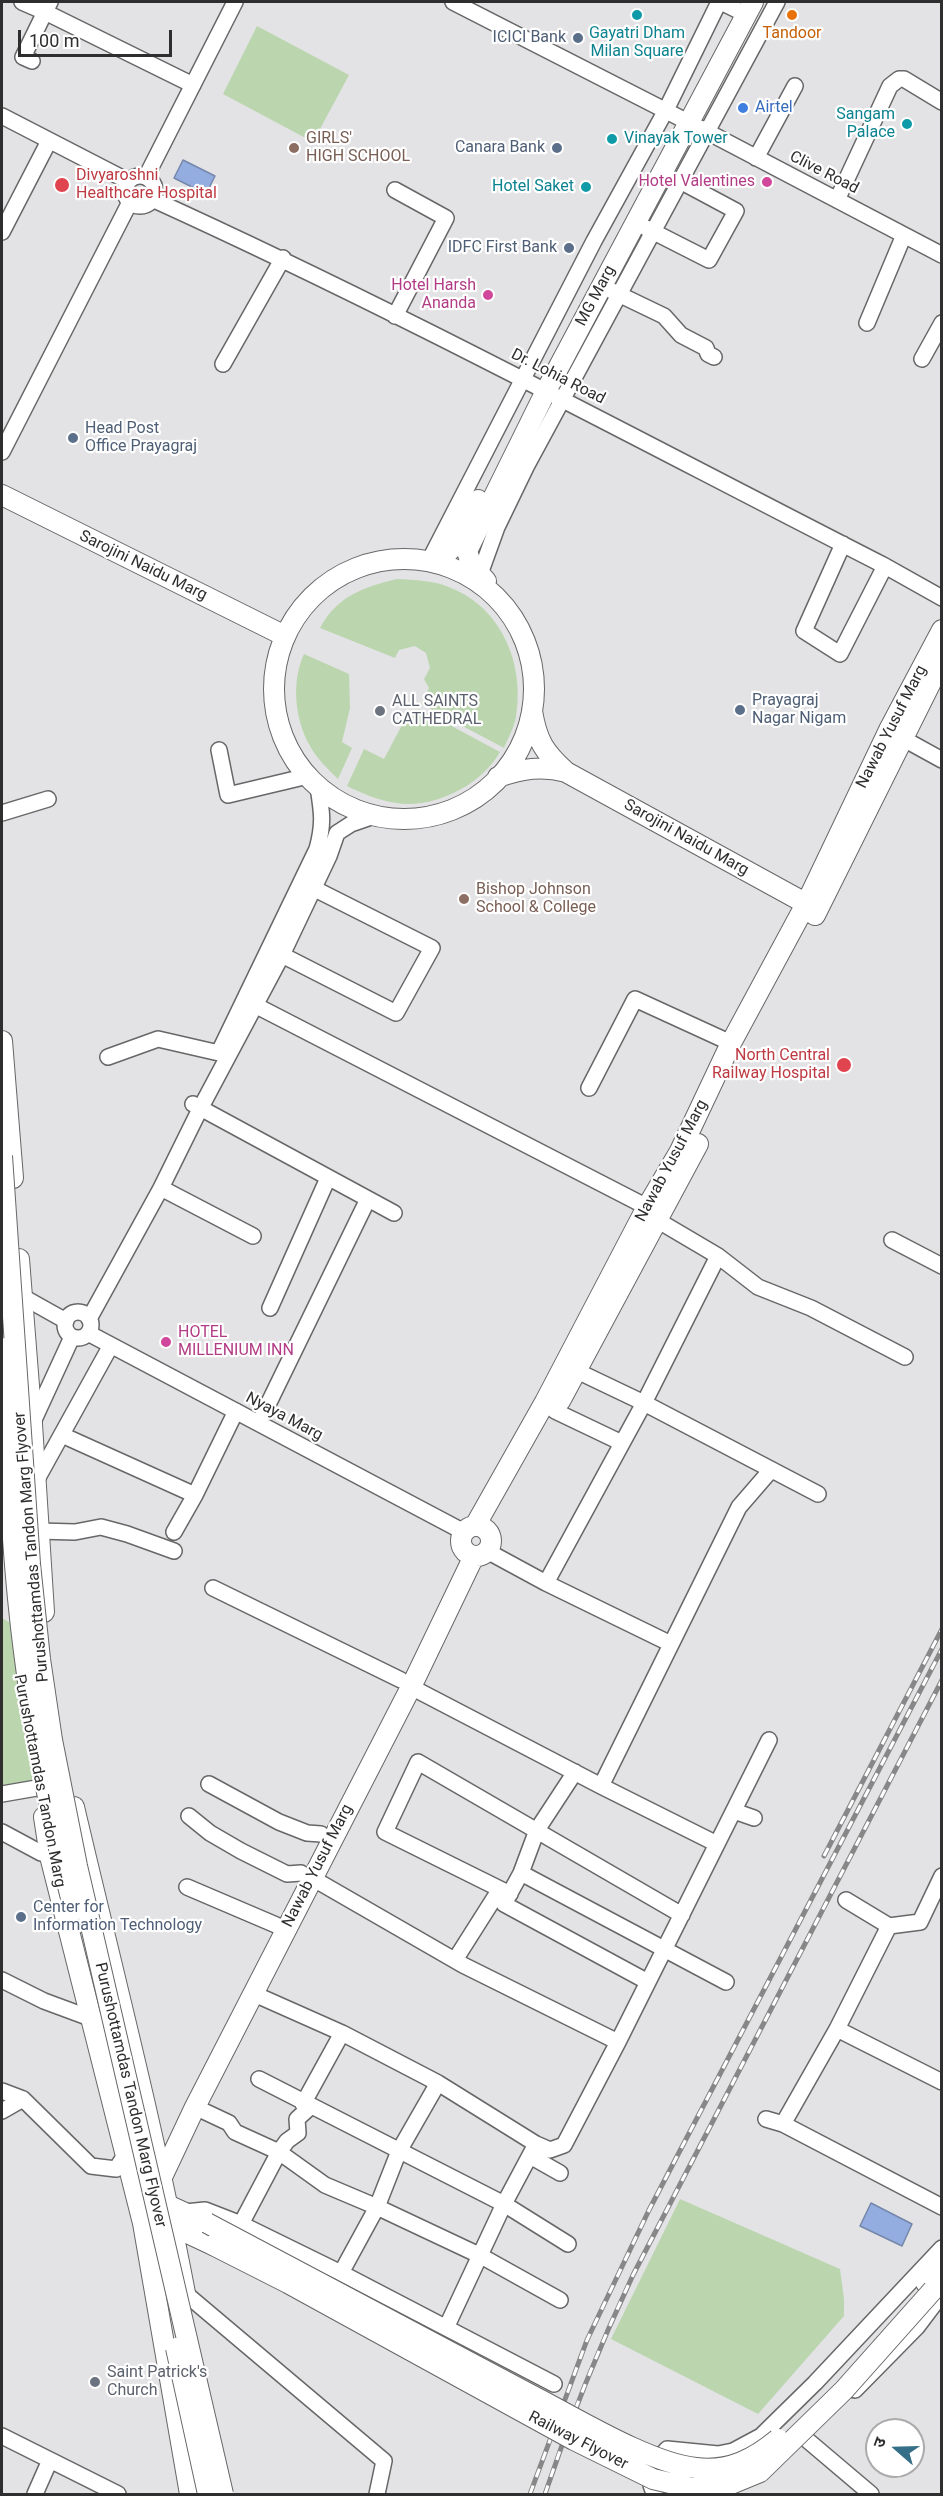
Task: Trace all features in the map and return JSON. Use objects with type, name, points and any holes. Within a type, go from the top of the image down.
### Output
[{"type":"main road","name":"MG Marg","points":[[531,709],[533,682],[524,640],[514,621],[471,564],[467,551],[542,389],[679,117],[745,5]]},
{"type":"main road","name":"MG Marg","points":[[429,561],[446,554],[455,545],[601,286],[635,223],[679,117]]},
{"type":"main road","name":"Sarojini Naidu Marg","points":[[2,495],[285,636]]},
{"type":"main road","points":[[492,591],[460,571],[429,561],[386,560],[365,564],[344,573],[326,585],[310,599],[296,617],[285,636],[278,656],[274,699],[285,740],[295,759],[333,800],[374,816],[399,820],[441,813],[481,792],[498,777],[518,748],[531,709]]},
{"type":"main road","name":"Nawab Yusuf Marg","points":[[475,1541],[577,1371],[731,1043],[812,907],[889,730],[942,630]]},
{"type":"main road","name":"Nawab Yusuf Marg","points":[[162,2177],[307,1876],[406,1683],[545,1402],[652,1214],[690,1161],[742,1048],[812,907],[942,660]]},
{"type":"main road","points":[[531,709],[538,740],[549,757],[566,772]]},
{"type":"main road","points":[[498,777],[529,768],[548,767],[566,772]]},
{"type":"main road","name":"Sarojini Naidu Marg","points":[[566,772],[812,907]]},
{"type":"main road","name":"Purushottamdas Tandon Marg","points":[[2,1041],[33,1424],[46,1652],[69,1782],[155,2151],[175,2215],[217,2493]]},
{"type":"main road","name":"Purushottamdas Tandon Marg Flyover","points":[[2,1156],[30,1564],[40,1659],[52,1740],[65,1813],[217,2493]]},
{"type":"main road","name":"Purushottamdas Tandon Marg Flyover","points":[[2,1348],[22,1638],[56,1840],[134,2139],[217,2493]]},
{"type":"main road","name":"Purushottamdas Tandon Marg","points":[[2,1487],[14,1646],[50,1856],[138,2202],[190,2494]]},
{"type":"main road","name":"Nawab Yusuf Marg","points":[[155,2151],[168,2135],[276,1925],[307,1876],[321,1834],[406,1683]]},
{"type":"main road","points":[[138,2202],[175,2215]]},
{"type":"main road","name":"Railway Flyover","points":[[175,2215],[207,2223],[651,2455],[695,2468],[730,2467],[748,2461],[766,2449],[936,2287]]},
{"type":"main road","name":"Railway Flyover","points":[[175,2215],[213,2245],[288,2283],[564,2435],[653,2479],[691,2488],[726,2486],[760,2472],[844,2390],[936,2287],[942,2266]]},
{"type":"street","points":[[22,2],[47,7],[193,85]]},
{"type":"street","points":[[146,177],[235,2]]},
{"type":"street","name":"Clive Road","points":[[453,2],[942,255]]},
{"type":"street","points":[[679,117],[720,2],[745,5]]},
{"type":"street","points":[[542,389],[620,294],[777,2]]},
{"type":"street","points":[[32,61],[23,57],[47,7]]},
{"type":"street","points":[[837,200],[890,86],[899,79],[904,79],[942,102]]},
{"type":"street","points":[[756,158],[795,86]]},
{"type":"street","points":[[2,116],[128,181]]},
{"type":"street","points":[[3,226],[49,141]]},
{"type":"street","points":[[136,176],[146,177],[153,184],[152,199],[144,205],[130,202],[125,195],[128,181],[136,176]]},
{"type":"street","points":[[635,223],[709,260],[736,211],[680,181]]},
{"type":"street","points":[[395,190],[446,218],[395,316]]},
{"type":"street","name":"Dr. Lohia Road","points":[[152,199],[283,258],[843,544],[942,598]]},
{"type":"street","points":[[2,452],[130,202]]},
{"type":"street","points":[[867,323],[904,235]]},
{"type":"street","points":[[223,364],[283,258]]},
{"type":"street","points":[[601,286],[664,316],[681,335],[706,348],[708,354],[714,357]]},
{"type":"street","points":[[922,360],[942,323]]},
{"type":"street","points":[[843,544],[804,630],[840,654],[885,566]]},
{"type":"street","points":[[902,738],[942,760]]},
{"type":"street","points":[[86,1322],[161,1188],[219,1053],[249,1002],[282,955],[308,886],[323,828],[313,781],[228,795],[219,750]]},
{"type":"street","points":[[2,813],[48,799]]},
{"type":"street","points":[[86,1322],[71,1314],[66,1321],[66,1330],[72,1337],[79,1338],[337,832],[374,816]]},
{"type":"street","points":[[282,955],[396,1013],[432,948],[308,886]]},
{"type":"street","points":[[589,1088],[636,999],[731,1043]]},
{"type":"street","points":[[249,1002],[652,1214],[718,1256],[758,1287],[811,1308],[905,1357]]},
{"type":"street","points":[[108,1057],[158,1039],[219,1053]]},
{"type":"street","points":[[197,1107],[394,1213]]},
{"type":"street","points":[[270,1308],[328,1178]]},
{"type":"street","points":[[161,1188],[253,1236]]},
{"type":"street","points":[[259,1423],[368,1199]]},
{"type":"street","points":[[892,1240],[942,1266]]},
{"type":"street","points":[[546,1583],[644,1402],[718,1256]]},
{"type":"street","points":[[2,1288],[21,1294],[66,1321]]},
{"type":"street","name":"Nyaya Marg","points":[[86,1322],[110,1347],[259,1423],[475,1541],[546,1583],[671,1644]]},
{"type":"street","points":[[33,1424],[72,1337]]},
{"type":"street","points":[[36,1481],[110,1347]]},
{"type":"street","points":[[577,1371],[644,1402],[819,1494]]},
{"type":"street","points":[[174,1532],[195,1495],[236,1411]]},
{"type":"street","points":[[555,1411],[622,1443]]},
{"type":"street","points":[[62,1435],[195,1495]]},
{"type":"street","points":[[601,1786],[739,1508],[771,1470]]},
{"type":"street","points":[[39,1531],[75,1532],[101,1527],[174,1551]]},
{"type":"street","points":[[213,1588],[406,1683],[601,1786],[717,1844]]},
{"type":"street","points":[[533,2150],[550,2150],[564,2145],[769,1740]]},
{"type":"street","points":[[505,1891],[385,1832],[418,1762],[682,1915]]},
{"type":"street","points":[[455,1960],[505,1891],[521,1873],[537,1830],[575,1772]]},
{"type":"street","points":[[2,1794],[69,1782]]},
{"type":"street","points":[[209,1784],[287,1826],[307,1833],[321,1834]]},
{"type":"street","points":[[734,1811],[754,1818]]},
{"type":"street","points":[[189,1816],[210,1833],[241,1851],[287,1874],[307,1876],[455,1960],[618,2042]]},
{"type":"street","points":[[2,1832],[50,1856],[87,1860]]},
{"type":"street","points":[[521,1873],[726,1982]]},
{"type":"street","points":[[846,1900],[889,1926],[920,1922],[942,1876]]},
{"type":"street","points":[[187,1887],[276,1925]]},
{"type":"street","points":[[505,1891],[504,1904],[648,1982]]},
{"type":"street","points":[[783,2124],[837,2028],[889,1926]]},
{"type":"street","points":[[2,1980],[91,2020],[127,2028]]},
{"type":"street","points":[[252,1994],[342,2033],[438,2083],[533,2150],[560,2173]]},
{"type":"street","points":[[837,2028],[942,2082]]},
{"type":"street","points":[[303,2104],[342,2033]]},
{"type":"street","points":[[259,2079],[303,2104],[504,2204],[568,2244]]},
{"type":"street","points":[[341,2273],[377,2207],[399,2151],[438,2083]]},
{"type":"street","points":[[2,2091],[23,2099],[91,2166],[116,2169],[126,2154],[155,2151]]},
{"type":"street","points":[[2,2110],[23,2099]]},
{"type":"street","points":[[241,2224],[279,2152],[287,2141],[298,2133],[297,2119],[308,2109],[303,2104]]},
{"type":"street","points":[[195,2107],[229,2122],[236,2132],[279,2152],[325,2185],[481,2256],[561,2300]]},
{"type":"street","points":[[766,2119],[783,2124],[942,2207]]},
{"type":"street","points":[[446,2328],[504,2204],[533,2150]]},
{"type":"street","points":[[175,2215],[205,2210],[241,2224],[341,2273],[554,2384]]},
{"type":"street","points":[[655,2494],[650,2485],[651,2470],[667,2449],[718,2454],[733,2451],[761,2436],[815,2383],[942,2248]]},
{"type":"street","points":[[729,2494],[745,2488],[770,2472],[910,2335],[936,2287]]},
{"type":"street","points":[[186,2294],[384,2461],[377,2494]]},
{"type":"street","points":[[2,2436],[118,2494]]},
{"type":"street","points":[[806,2439],[871,2494]]},
{"type":"street","points":[[35,2494],[50,2460]]},
{"type":"green space","points":[[257,26],[349,75],[313,142],[223,94]]},
{"type":"green space","points":[[397,579],[431,582],[451,588],[469,597],[484,609],[496,624],[506,640],[517,678],[516,717],[504,748],[421,704],[429,688],[424,679],[430,668],[426,653],[415,646],[399,650],[395,658],[320,628],[335,608],[353,594]]},
{"type":"green space","points":[[304,654],[349,674],[350,708],[342,742],[352,748],[338,779],[313,751],[301,725],[296,689]]},
{"type":"green space","points":[[420,709],[500,752],[492,764],[469,784],[441,798],[426,802],[411,804],[389,802],[347,786],[364,749],[384,759],[410,710]]},
{"type":"green space","points":[[2,1618],[14,1625],[43,1784],[2,1786]]},
{"type":"green space","points":[[680,2199],[840,2269],[844,2316],[758,2414],[611,2339]]},
{"type":"water","points":[[183,160],[215,176],[206,194],[174,178]]},
{"type":"water","points":[[871,2203],[912,2224],[902,2246],[860,2226]]},
{"type":"railway","points":[[824,1856],[942,1629]]},
{"type":"railway","points":[[530,2494],[587,2340],[649,2210],[942,1649]]},
{"type":"railway","points":[[545,2494],[586,2383],[633,2275],[942,1680]]},
{"type":"place","name":"Gayatri Dham Milan Square","points":[[637,15]]},
{"type":"place","name":"Tandoor","points":[[792,15]]},
{"type":"place","name":"ICICI Bank","points":[[578,38]]},
{"type":"place","name":"Airtel","points":[[743,108]]},
{"type":"place","name":"Sangam Palace","points":[[907,124]]},
{"type":"place","name":"Vinayak Tower","points":[[612,139]]},
{"type":"place","name":"GIRLS' HIGH SCHOOL","points":[[294,148]]},
{"type":"place","name":"Canara Bank","points":[[557,148]]},
{"type":"place","name":"Hotel Valentines","points":[[767,182]]},
{"type":"place","name":"Divyaroshni Healthcare Hospital","points":[[62,185]]},
{"type":"place","name":"Hotel Saket","points":[[586,187]]},
{"type":"place","name":"IDFC First Bank","points":[[569,248]]},
{"type":"place","name":"Hotel Harsh Ananda","points":[[488,295]]},
{"type":"place","name":"Head Post Office Prayagraj","points":[[73,438]]},
{"type":"place","name":"Prayagraj Nagar Nigam","points":[[740,710]]},
{"type":"place","name":"ALL SAINTS CATHEDRAL","points":[[380,711]]},
{"type":"place","name":"Bishop Johnson School & College","points":[[464,899]]},
{"type":"place","name":"North Central Railway Hospital","points":[[844,1065]]},
{"type":"place","name":"HOTEL MILLENIUM INN","points":[[166,1342]]},
{"type":"place","name":"Center for Information Technology","points":[[21,1917]]},
{"type":"place","name":"Saint Patrick's Church","points":[[95,2382]]}]
